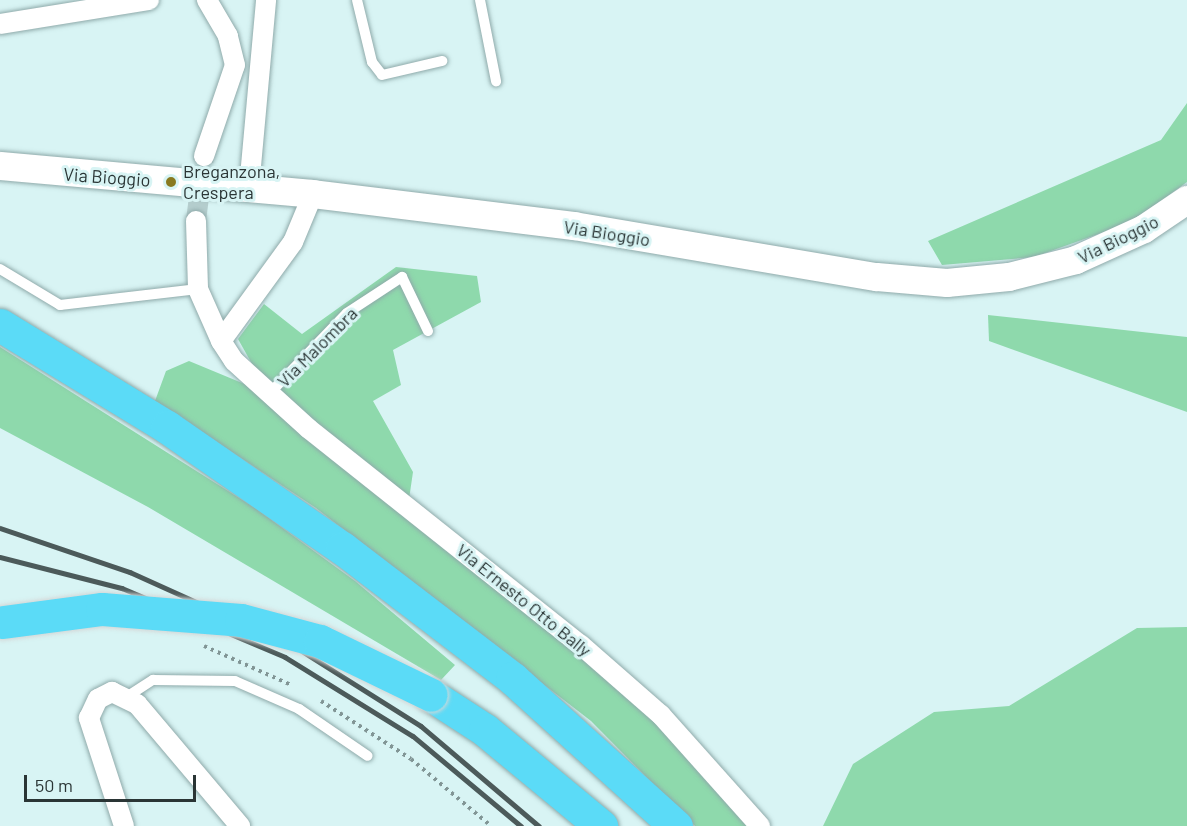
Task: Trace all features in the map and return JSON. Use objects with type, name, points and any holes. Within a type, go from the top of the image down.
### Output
[{"type":"highway","points":[[0,325],[167,427],[352,555],[512,678],[676,826]]},
{"type":"highway","points":[[2,622],[102,609],[230,618],[320,641],[431,695],[518,756],[601,826]]},
{"type":"main road","name":"Via Bioggio","points":[[3,167],[313,194],[574,226],[877,277],[947,283],[1009,277],[1076,260],[1144,229],[1187,200]]},
{"type":"street","points":[[0,24],[149,0]]},
{"type":"street","points":[[204,156],[235,65],[228,36],[207,0]]},
{"type":"street","points":[[249,188],[266,0]]},
{"type":"street","points":[[221,341],[293,242],[313,194]]},
{"type":"street","points":[[196,221],[198,289]]},
{"type":"street","name":"Via Malombra","points":[[198,289],[221,341],[244,374],[269,394]]},
{"type":"street","name":"Via Ernesto Otto Bally","points":[[269,394],[617,676],[661,715],[760,826]]},
{"type":"street","points":[[124,826],[90,724],[93,706],[106,694],[128,696],[240,826]]},
{"type":"lane","points":[[357,0],[372,62],[382,75],[442,60]]},
{"type":"lane","points":[[480,0],[496,81]]},
{"type":"lane","points":[[0,269],[60,305],[198,289]]},
{"type":"lane","name":"Via Malombra","points":[[269,394],[347,313],[402,277],[428,331]]},
{"type":"lane","points":[[128,696],[153,680],[236,681],[299,709],[368,756]]},
{"type":"green space","points":[[1187,103],[1187,182],[1132,222],[1034,257],[942,265],[928,241],[1161,140]]},
{"type":"green space","points":[[396,267],[477,276],[481,302],[393,350],[401,385],[373,401],[413,472],[408,506],[582,644],[761,826],[695,826],[591,721],[316,508],[155,401],[166,371],[189,361],[269,394],[238,339],[264,304],[302,334]]},
{"type":"green space","points":[[988,315],[1187,337],[1187,412],[989,341]]},
{"type":"green space","points":[[0,347],[255,508],[355,581],[455,665],[441,680],[148,507],[0,428]]},
{"type":"green space","points":[[1187,627],[1187,826],[823,826],[853,764],[934,712],[1009,706],[1137,628]]},
{"type":"tunnel","points":[[196,221],[204,156]]},
{"type":"railway","points":[[0,528],[130,572],[294,646],[421,726],[539,826]]},
{"type":"railway","points":[[0,557],[122,588],[285,657],[413,736],[521,826]]},
{"type":"place","name":"Breganzona, Crespera","points":[[171,182]]}]
